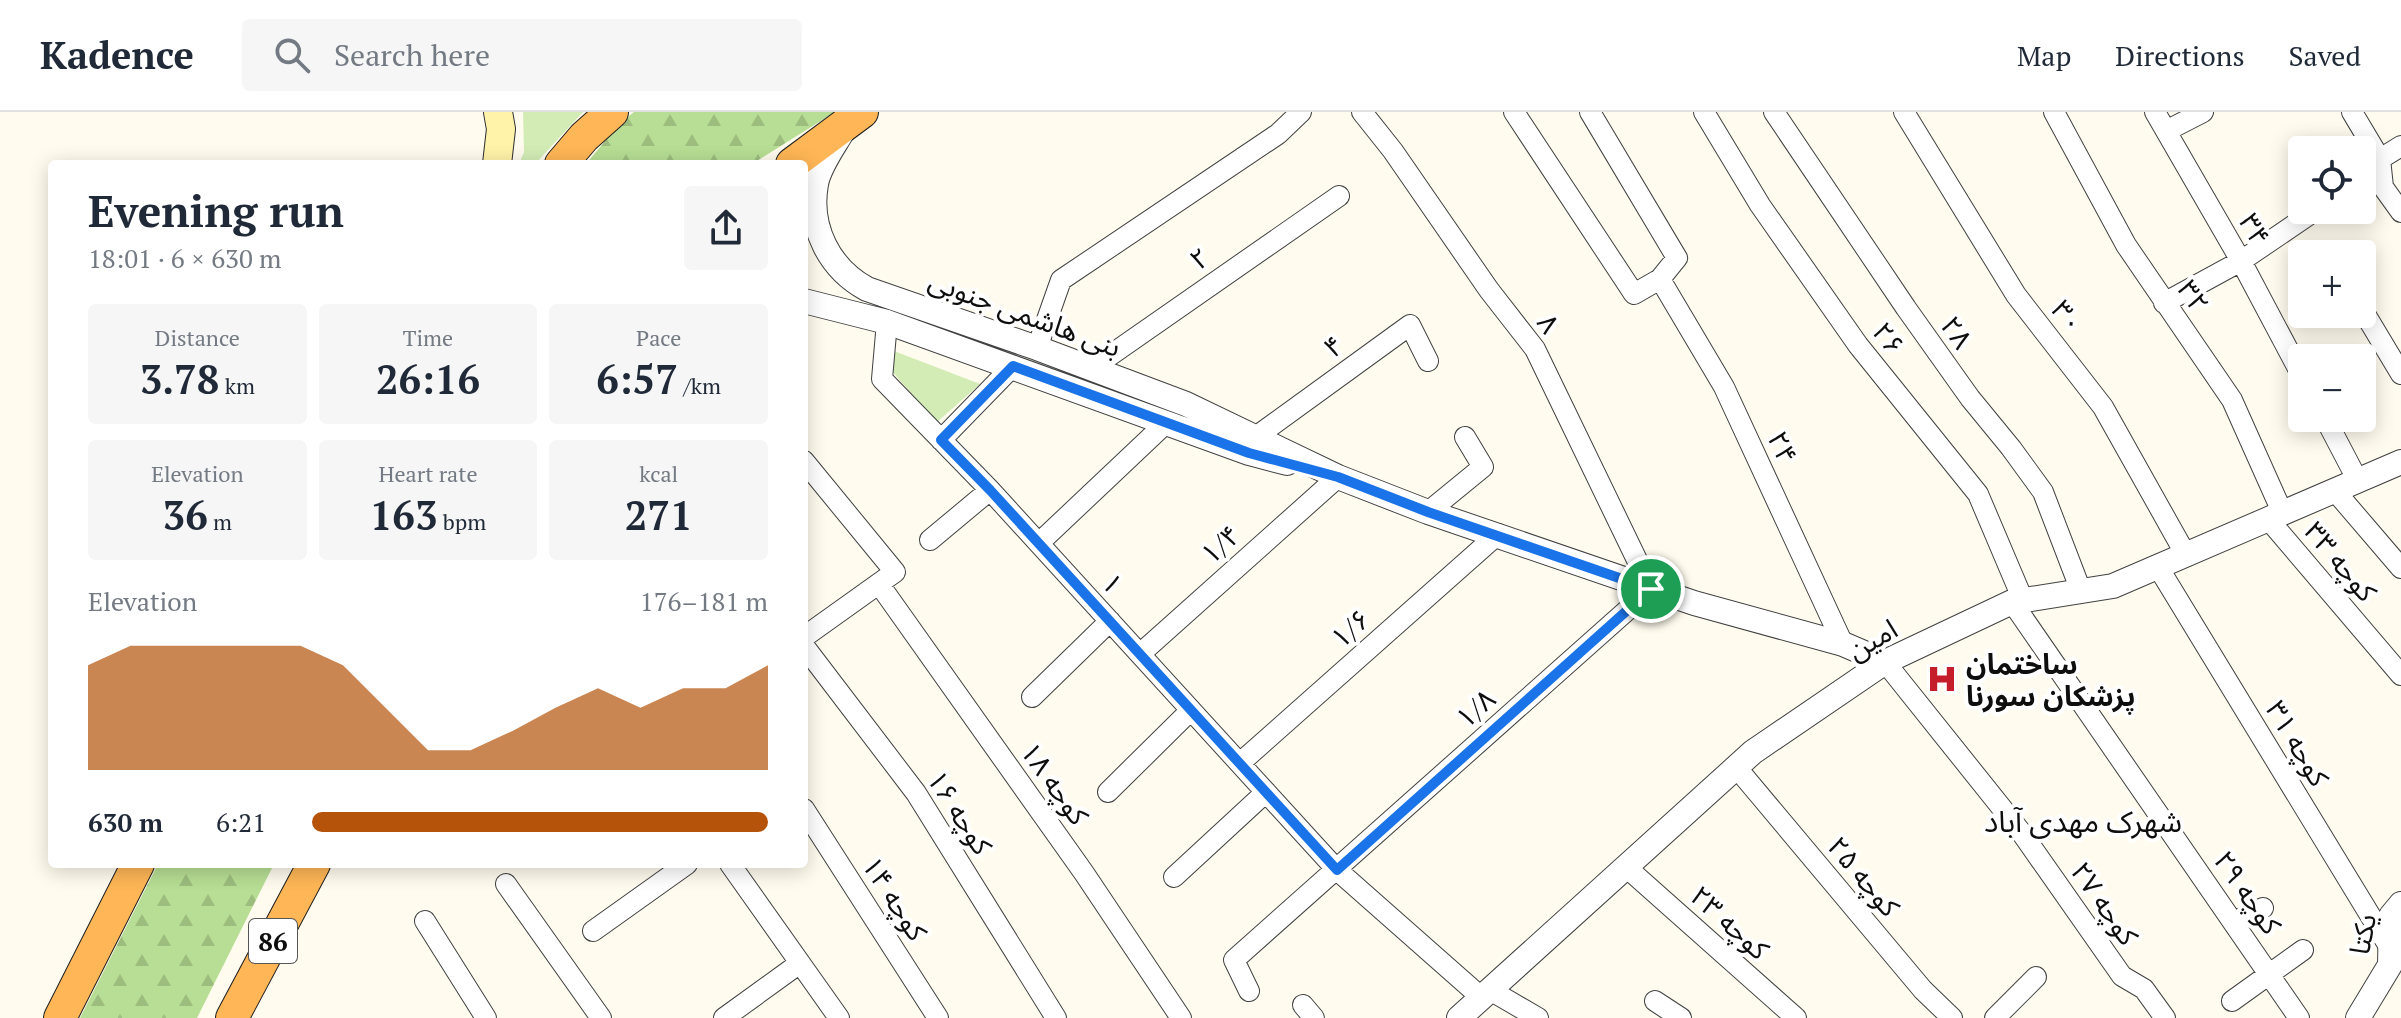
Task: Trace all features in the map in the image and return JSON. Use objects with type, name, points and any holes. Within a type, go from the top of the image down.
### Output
[{"type":"highway","points":[[564,160],[612,112]]},
{"type":"highway","points":[[797,160],[854,118]]},
{"type":"highway","points":[[60,1018],[136,868]]},
{"type":"highway","name":"86","points":[[232,1018],[312,868]]},
{"type":"main road","points":[[497,160],[501,129],[498,112]]},
{"type":"street","points":[[1037,348],[1061,280],[1278,134],[1301,112]]},
{"type":"street","name":"۸","points":[[1362,112],[1535,349],[1651,589]]},
{"type":"street","points":[[1514,112],[1634,294],[1660,279],[1677,258],[1590,112]]},
{"type":"street","name":"۲۶","points":[[1704,112],[1760,205],[1858,345],[1978,494],[2018,601]]},
{"type":"street","name":"۲۸","points":[[1774,112],[1906,308],[1970,398],[2043,492],[2081,591]]},
{"type":"street","name":"۳۰","points":[[1904,112],[2016,295],[2103,407],[2186,555]]},
{"type":"street","name":"۳۲","points":[[2054,112],[2126,245],[2232,400],[2276,517]]},
{"type":"street","name":"۳۴","points":[[2155,112],[2288,350]]},
{"type":"street","points":[[2166,131],[2203,112]]},
{"type":"street","points":[[2352,112],[2380,159],[2383,187],[2401,212]]},
{"type":"street","name":"بنی هاشمی جنوبی","points":[[854,118],[816,183],[814,247],[854,282],[867,289],[1186,404],[1338,477],[1428,512],[1651,589],[1843,644],[1885,662]]},
{"type":"street","points":[[2380,159],[2401,146]]},
{"type":"street","name":"۲","points":[[1092,368],[1339,196]]},
{"type":"street","points":[[2164,303],[2241,261],[2295,224]]},
{"type":"street","name":"۲۴","points":[[1660,279],[1724,387],[1843,644]]},
{"type":"street","name":"بنی هاشمی جنوبی","points":[[808,302],[887,322],[1249,453],[1338,477]]},
{"type":"street","name":"۱","points":[[887,322],[882,379],[990,490],[1337,870],[1486,994],[1538,1018]]},
{"type":"street","name":"۴","points":[[1257,436],[1410,325],[1428,361]]},
{"type":"street","points":[[2373,328],[2401,374]]},
{"type":"street","points":[[941,440],[1013,366]]},
{"type":"street","points":[[1039,543],[1167,422]]},
{"type":"street","points":[[2332,432],[2358,481]]},
{"type":"street","points":[[1428,512],[1483,467],[1465,437]]},
{"type":"street","name":"امین","points":[[1459,1018],[1753,752],[1885,662],[2018,601],[2113,586],[2401,462]]},
{"type":"street","points":[[808,466],[895,572],[808,634]]},
{"type":"street","name":"۱/۴","points":[[1140,654],[1338,477]]},
{"type":"street","points":[[930,540],[990,490]]},
{"type":"street","points":[[2335,491],[2401,568]]},
{"type":"street","name":"کوچه ۳۳","points":[[2276,517],[2401,675]]},
{"type":"street","name":"۱/۶","points":[[1240,763],[1498,534]]},
{"type":"street","name":"کوچه ۳۱","points":[[2158,567],[2390,948]]},
{"type":"street","name":"کوچه ۱۸","points":[[879,584],[1084,873],[1181,1018]]},
{"type":"street","name":"۱/۸","points":[[1249,991],[1234,960],[1651,589]]},
{"type":"street","name":"کوچه ۲۹","points":[[2018,601],[2299,1018]]},
{"type":"street","points":[[1032,697],[1110,621]]},
{"type":"street","name":"کوچه ۱۶","points":[[808,651],[916,793],[1056,1018]]},
{"type":"street","name":"کوچه ۲۷","points":[[1885,662],[2021,832],[2122,976],[2144,989],[2165,1018]]},
{"type":"street","points":[[1108,792],[1191,710]]},
{"type":"street","name":"کوچه ۲۵","points":[[1736,767],[1923,990],[1952,1018]]},
{"type":"street","points":[[1174,877],[1266,792]]},
{"type":"street","name":"کوچه ۱۴","points":[[808,815],[938,1018]]},
{"type":"street","name":"کوچه ۲۳","points":[[1626,867],[1796,1018]]},
{"type":"street","points":[[593,931],[681,868]]},
{"type":"street","points":[[733,868],[839,1018]]},
{"type":"street","points":[[506,884],[601,1018]]},
{"type":"street","name":"یکتا","points":[[2364,1015],[2390,965],[2391,916],[2401,904]]},
{"type":"street","points":[[2234,922],[2263,908]]},
{"type":"street","points":[[425,921],[486,1018]]},
{"type":"street","points":[[2232,1001],[2303,950]]},
{"type":"street","points":[[724,1018],[800,963]]},
{"type":"street","points":[[1995,1018],[2036,977]]},
{"type":"street","points":[[1655,1001],[1681,1018]]},
{"type":"green space","points":[[523,112],[583,112],[539,160],[521,160],[524,152]]},
{"type":"green space","points":[[634,112],[835,112],[758,160],[589,160],[620,123]]},
{"type":"green space","points":[[894,351],[980,384],[936,423],[892,371]]},
{"type":"green space","points":[[156,868],[272,868],[197,1018],[80,1018]]},
{"type":"place","name":"ساختمان پزشکان سورنا","points":[[1942,679]]},
{"type":"district","name":"شهرک مهدی آباد","points":[[2083,821]]},
{"type":"route","points":[[1013,366],[1249,453],[1338,477],[1428,512],[1651,589],[1337,870],[941,440],[1013,366]]}]
